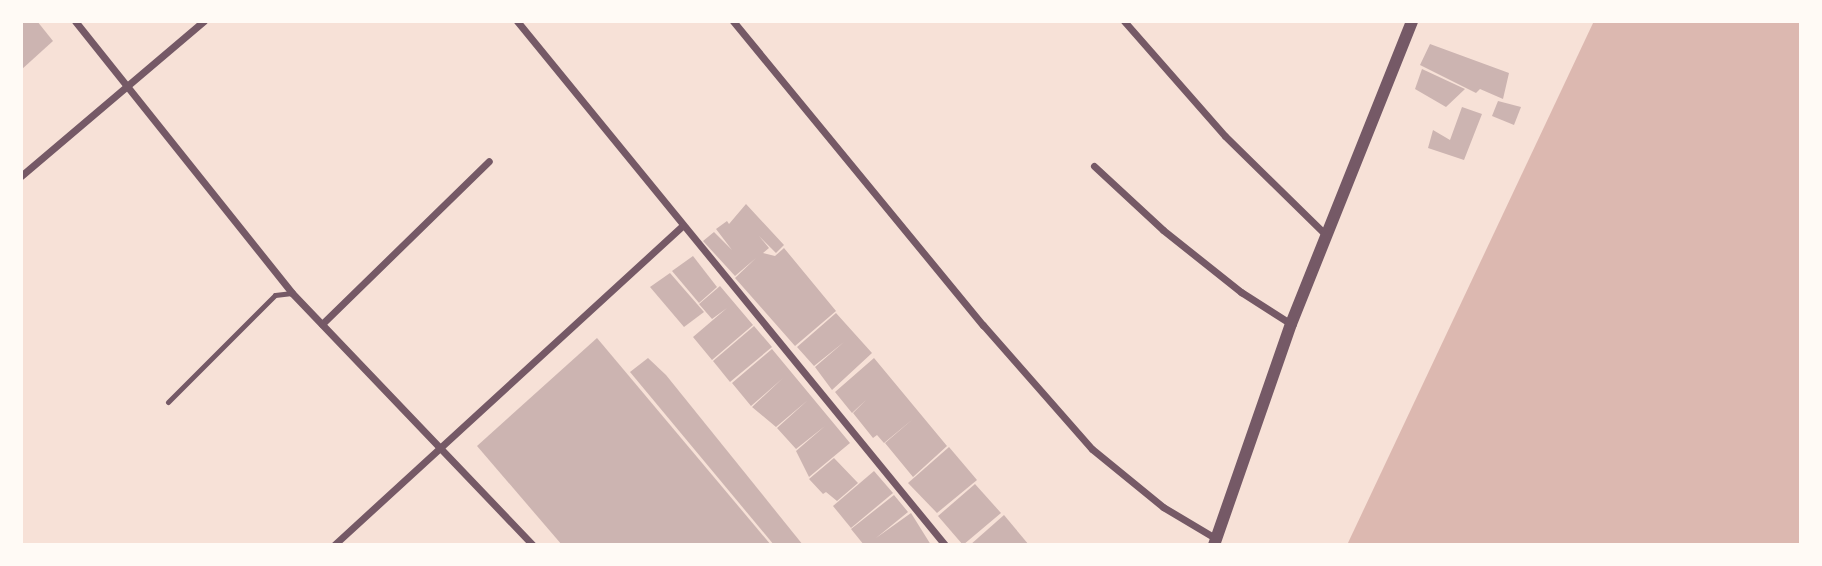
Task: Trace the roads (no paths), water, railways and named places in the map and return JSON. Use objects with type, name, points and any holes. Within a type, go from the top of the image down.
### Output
[{"type":"street","points":[[75,21],[292,293],[533,545]]},
{"type":"street","points":[[21,176],[130,87],[204,21]]},
{"type":"street","points":[[517,21],[945,545]]},
{"type":"street","points":[[733,21],[984,325],[1092,449],[1163,507],[1215,542],[1291,324],[1412,21]]},
{"type":"street","points":[[1124,21],[1225,136],[1326,234]]},
{"type":"street","points":[[322,324],[489,161]]},
{"type":"street","points":[[1094,166],[1163,230],[1241,292],[1291,324]]},
{"type":"street","points":[[334,545],[682,226]]},
{"type":"lane","points":[[168,402],[275,295],[292,293]]}]
